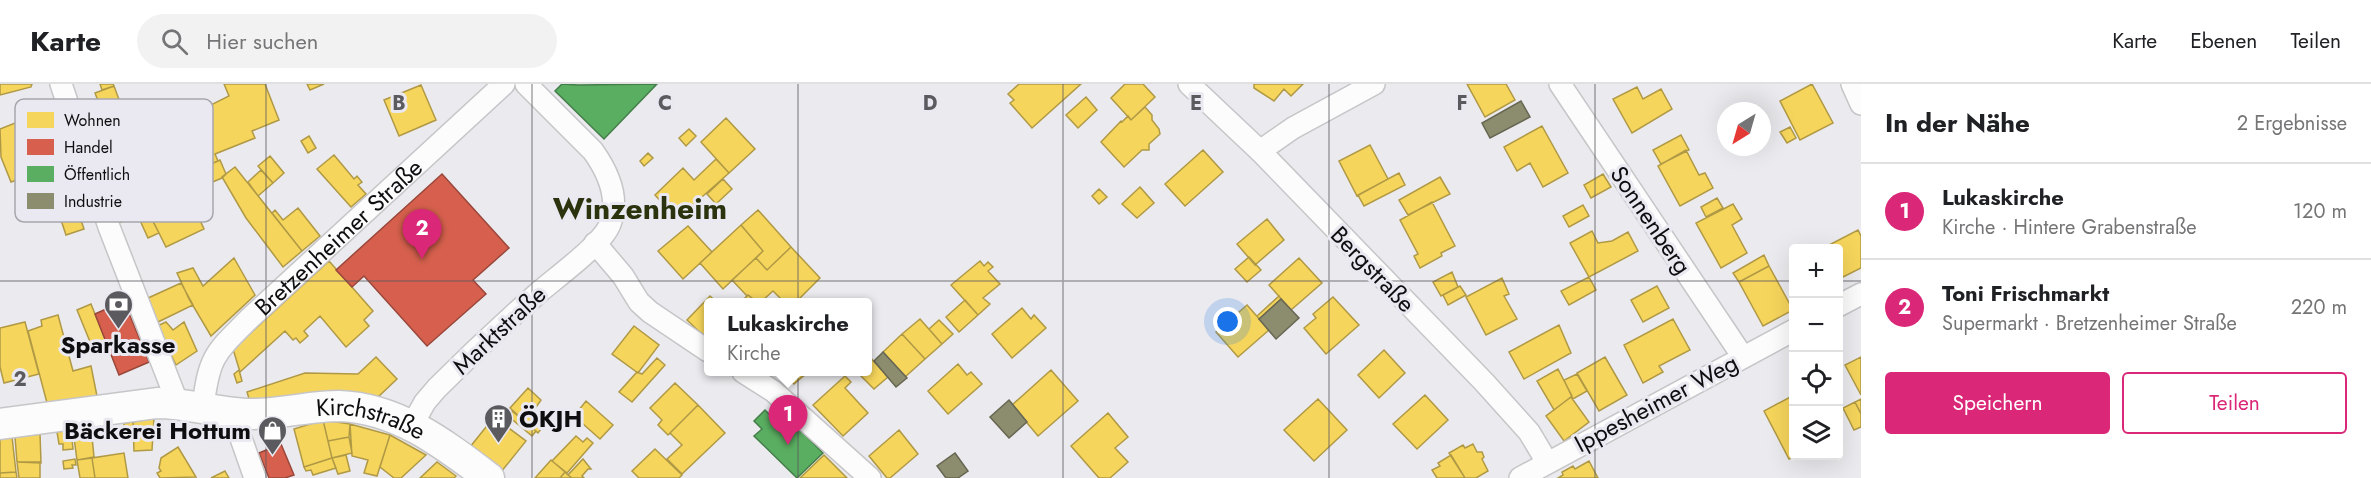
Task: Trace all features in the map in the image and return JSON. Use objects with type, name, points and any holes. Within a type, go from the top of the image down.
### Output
[{"type":"street","points":[[61,84],[66,99]]},
{"type":"street","name":"Bretzenheimer Straße","points":[[191,405],[220,348],[504,84]]},
{"type":"street","name":"Marktstraße","points":[[412,426],[425,402],[436,388],[595,243],[606,232],[613,213],[614,200],[607,172],[593,151],[526,84]]},
{"type":"street","name":"Bergstraße","points":[[1189,84],[1260,151],[1484,382],[1529,432],[1547,462]]},
{"type":"street","points":[[1260,151],[1293,128],[1374,84]]},
{"type":"street","name":"Sonnenberg","points":[[1560,84],[1743,357]]},
{"type":"street","points":[[1852,84],[1861,104]]},
{"type":"street","points":[[107,222],[191,405]]},
{"type":"street","points":[[595,243],[623,276],[635,297],[650,312],[704,348]]},
{"type":"street","points":[[1843,304],[1861,294]]},
{"type":"street","name":"Ippesheimer Weg","points":[[1520,478],[1789,333]]},
{"type":"street","points":[[749,376],[773,392],[870,478]]},
{"type":"street","points":[[0,424],[157,403],[191,405],[237,413],[237,427],[255,478]]},
{"type":"street","name":"Kirchstraße","points":[[237,413],[265,413],[337,406],[375,411],[412,426],[448,447],[489,478]]},
{"type":"building: Wohnen","points":[[0,84],[32,84],[31,87],[0,95]]},
{"type":"building: Wohnen","points":[[100,84],[113,84],[114,86],[102,90]]},
{"type":"building: Wohnen","points":[[224,84],[265,84],[279,120],[252,131],[255,138],[215,154],[218,161],[213,163],[213,104],[229,96]]},
{"type":"building: Wohnen","points":[[307,84],[324,84],[310,90]]},
{"type":"building: Wohnen","points":[[1019,84],[1081,84],[1032,128],[1010,103],[1014,100],[1008,94]]},
{"type":"building: Wohnen","points":[[1125,84],[1143,84],[1155,97],[1131,120],[1111,98]]},
{"type":"building: Wohnen","points":[[1254,84],[1303,84],[1291,96],[1284,89],[1274,101],[1254,88]]},
{"type":"building: Wohnen","points":[[1467,84],[1506,84],[1515,100],[1485,117]]},
{"type":"building: Wohnen","points":[[1812,84],[1833,123],[1800,140],[1780,101]]},
{"type":"building: Wohnen","points":[[421,85],[436,120],[399,136],[384,100]]},
{"type":"building: Wohnen","points":[[114,86],[119,99],[97,99],[95,93]]},
{"type":"building: Wohnen","points":[[1637,87],[1643,99],[1661,89],[1672,109],[1632,133],[1613,99]]},
{"type":"building: Wohnen","points":[[1086,97],[1097,110],[1078,128],[1066,115]]},
{"type":"building: Wohnen","points":[[1145,107],[1152,115],[1152,120],[1160,134],[1149,144],[1149,150],[1142,150],[1124,167],[1101,142],[1121,121],[1128,116],[1131,120]]},
{"type":"building: Wohnen","points":[[726,118],[755,149],[729,173],[701,142]]},
{"type":"building: Wohnen","points":[[15,123],[15,181],[11,182],[1,157],[0,129]]},
{"type":"building: Wohnen","points":[[1542,126],[1568,173],[1543,187],[1530,163],[1517,171],[1504,147]]},
{"type":"building: Wohnen","points":[[1790,127],[1796,138],[1787,143],[1780,132]]},
{"type":"building: Wohnen","points":[[689,129],[696,136],[686,146],[679,138]]},
{"type":"building: Wohnen","points":[[1681,135],[1689,150],[1661,164],[1653,150]]},
{"type":"building: Wohnen","points":[[309,136],[316,148],[308,153],[301,141]]},
{"type":"building: Wohnen","points":[[1370,145],[1388,179],[1357,196],[1339,161]]},
{"type":"building: Wohnen","points":[[1203,150],[1223,172],[1185,206],[1165,184]]},
{"type":"building: Wohnen","points":[[1686,150],[1699,175],[1705,173],[1713,188],[1680,206],[1658,166]]},
{"type":"building: Wohnen","points":[[648,153],[653,158],[644,166],[640,161]]},
{"type":"building: Wohnen","points":[[334,155],[354,179],[357,176],[362,182],[358,185],[366,194],[351,207],[317,169]]},
{"type":"building: Wohnen","points":[[270,156],[284,173],[273,183],[258,166]]},
{"type":"building: Wohnen","points":[[716,159],[729,173],[677,219],[655,195],[683,168],[694,180]]},
{"type":"building: Wohnen","points":[[220,160],[226,174],[213,182],[213,163]]},
{"type":"building: Wohnen","points":[[235,167],[302,251],[283,267],[246,218],[222,177]]},
{"type":"building: Wohnen","points":[[261,170],[273,183],[258,196],[248,182]]},
{"type":"building: Wohnen","points":[[1399,173],[1405,185],[1364,206],[1358,195]]},
{"type":"building: Wohnen","points":[[1603,174],[1611,187],[1591,198],[1584,185]]},
{"type":"building: Wohnen","points":[[1440,177],[1450,194],[1408,215],[1399,200]]},
{"type":"building: Wohnen","points":[[723,179],[732,189],[716,204],[707,194]]},
{"type":"building: Wohnen","points":[[1140,187],[1154,203],[1137,218],[1122,204]]},
{"type":"building: Wohnen","points":[[1099,189],[1107,197],[1099,204],[1092,196]]},
{"type":"building: Wohnen","points":[[1717,198],[1723,208],[1706,217],[1701,207]]},
{"type":"building: Wohnen","points":[[1432,202],[1455,246],[1420,268],[1414,256],[1418,254],[1400,220]]},
{"type":"building: Wohnen","points":[[1733,204],[1742,219],[1732,225],[1747,253],[1721,268],[1696,223]]},
{"type":"building: Wohnen","points":[[1583,205],[1589,216],[1569,227],[1563,216]]},
{"type":"building: Wohnen","points":[[298,208],[320,236],[302,251],[272,213],[275,210],[283,220]]},
{"type":"building: Wohnen","points":[[758,210],[791,247],[767,270],[756,258],[763,251],[741,225]]},
{"type":"building: Wohnen","points":[[1267,219],[1284,240],[1255,265],[1237,244]]},
{"type":"building: Wohnen","points":[[62,222],[82,222],[84,229],[66,235]]},
{"type":"building: Wohnen","points":[[141,222],[153,222],[159,233],[148,238]]},
{"type":"building: Wohnen","points":[[154,222],[201,222],[204,229],[166,247]]},
{"type":"building: Wohnen","points":[[741,225],[763,251],[723,289],[700,263]]},
{"type":"building: Wohnen","points":[[688,226],[712,252],[683,279],[658,251]]},
{"type":"building: Wohnen","points":[[1858,230],[1861,236],[1861,268],[1843,277],[1843,244],[1831,244]]},
{"type":"building: Wohnen","points":[[1592,231],[1598,243],[1612,241],[1628,232],[1638,251],[1589,277],[1570,243]]},
{"type":"building: Wohnen","points":[[791,247],[820,278],[800,298],[780,298],[773,291],[765,298],[752,298],[732,280],[756,258],[767,270]]},
{"type":"building: Wohnen","points":[[1764,255],[1769,266],[1739,282],[1733,273]]},
{"type":"building: Wohnen","points":[[1249,257],[1261,270],[1247,282],[1235,269]]},
{"type":"building: Wohnen","points":[[234,258],[255,295],[211,336],[177,273],[193,268],[203,286]]},
{"type":"building: Wohnen","points":[[1299,258],[1322,283],[1291,310],[1269,285]]},
{"type":"building: Wohnen","points":[[329,261],[373,311],[364,320],[369,326],[346,347],[320,316],[304,331],[308,336],[300,343],[296,338],[293,340],[285,331],[240,372],[233,349]]},
{"type":"building: Wohnen","points":[[980,261],[984,266],[988,262],[993,267],[988,271],[1000,284],[983,298],[990,304],[978,315],[951,285]]},
{"type":"building: Wohnen","points":[[1769,266],[1789,303],[1789,312],[1763,326],[1739,282]]},
{"type":"building: Wohnen","points":[[1452,272],[1458,287],[1441,296],[1433,282]]},
{"type":"building: Wohnen","points":[[1589,277],[1596,290],[1569,305],[1561,291]]},
{"type":"building: Wohnen","points":[[1502,278],[1509,294],[1504,296],[1517,319],[1486,335],[1466,297]]},
{"type":"building: Wohnen","points":[[181,283],[193,305],[158,322],[157,326],[146,299]]},
{"type":"building: Wohnen","points":[[1460,286],[1466,295],[1448,305],[1443,295]]},
{"type":"building: Wohnen","points":[[1657,286],[1669,308],[1643,322],[1631,300]]},
{"type":"building: Wohnen","points":[[1279,296],[1281,299],[1259,319],[1257,316]]},
{"type":"building: Wohnen","points":[[1333,297],[1359,325],[1326,354],[1304,328],[1316,318],[1313,314]]},
{"type":"building: Wohnen","points":[[965,300],[978,315],[959,332],[946,317]]},
{"type":"building: Wohnen","points":[[704,302],[704,336],[687,320]]},
{"type":"building: Wohnen","points":[[91,304],[107,344],[93,349],[77,310]]},
{"type":"building: Wohnen","points":[[1247,305],[1269,330],[1238,357],[1216,332]]},
{"type":"building: Wohnen","points":[[1022,308],[1031,319],[1034,315],[1046,328],[1012,358],[992,334]]},
{"type":"building: Wohnen","points":[[58,315],[73,371],[91,366],[97,396],[47,403],[28,331],[42,326],[41,320]]},
{"type":"building: Wohnen","points":[[920,319],[942,344],[925,359],[902,334]]},
{"type":"building: Wohnen","points":[[1673,319],[1690,350],[1659,366],[1663,372],[1643,383],[1624,345]]},
{"type":"building: Wohnen","points":[[939,320],[953,334],[942,344],[929,329]]},
{"type":"building: Wohnen","points":[[25,322],[39,374],[4,383],[0,367],[0,328]]},
{"type":"building: Wohnen","points":[[166,322],[173,330],[184,322],[197,351],[176,365],[157,326]]},
{"type":"building: Wohnen","points":[[1559,325],[1571,353],[1524,379],[1509,352]]},
{"type":"building: Wohnen","points":[[634,326],[659,345],[638,373],[612,354]]},
{"type":"building: Wohnen","points":[[902,334],[925,359],[905,377],[883,352]]},
{"type":"building: Wohnen","points":[[1384,350],[1405,373],[1379,398],[1358,375]]},
{"type":"building: Wohnen","points":[[376,357],[397,379],[378,397],[250,402],[247,392],[305,373],[358,374]]},
{"type":"building: Wohnen","points":[[1605,357],[1627,395],[1599,411],[1577,373]]},
{"type":"building: Wohnen","points":[[1861,357],[1861,395],[1845,365]]},
{"type":"building: Wohnen","points":[[657,358],[665,365],[632,402],[619,392],[637,372],[642,374]]},
{"type":"building: Wohnen","points":[[872,359],[888,377],[874,389],[861,376],[872,376]]},
{"type":"building: Wohnen","points":[[958,364],[967,375],[971,372],[982,384],[948,414],[928,391]]},
{"type":"building: Wohnen","points":[[1558,369],[1572,396],[1554,410],[1537,381]]},
{"type":"building: Wohnen","points":[[239,370],[242,381],[237,383],[234,374]]},
{"type":"building: Wohnen","points":[[1051,370],[1078,401],[1038,436],[1012,405]]},
{"type":"building: Wohnen","points":[[1577,374],[1587,391],[1573,399],[1564,380]]},
{"type":"building: Wohnen","points":[[786,376],[803,376],[794,384]]},
{"type":"building: Wohnen","points":[[845,376],[851,382],[845,388],[868,413],[843,436],[813,405]]},
{"type":"building: Wohnen","points":[[675,383],[698,405],[668,435],[658,425],[662,420],[650,408]]},
{"type":"building: Wohnen","points":[[528,388],[541,400],[534,410],[547,421],[538,433],[510,408]]},
{"type":"building: Wohnen","points":[[1425,395],[1448,420],[1417,449],[1393,424]]},
{"type":"building: Wohnen","points":[[1571,397],[1589,422],[1564,441],[1546,416]]},
{"type":"building: Wohnen","points":[[1789,398],[1789,459],[1764,411]]},
{"type":"building: Wohnen","points":[[1318,399],[1347,430],[1314,461],[1284,430]]},
{"type":"building: Wohnen","points":[[1861,399],[1861,414],[1855,402]]},
{"type":"building: Wohnen","points":[[586,401],[613,425],[600,439],[574,416]]},
{"type":"building: Wohnen","points":[[1855,402],[1861,414],[1861,427],[1854,430],[1843,408]]},
{"type":"building: Wohnen","points":[[698,405],[725,433],[682,474],[667,459],[682,445],[670,433]]},
{"type":"building: Wohnen","points":[[512,411],[536,431],[532,436],[508,416]]},
{"type":"building: Wohnen","points":[[546,412],[551,416],[547,421],[542,417]]},
{"type":"building: Wohnen","points":[[1108,413],[1128,437],[1115,448],[1128,462],[1110,478],[1099,478],[1071,446]]},
{"type":"building: Wohnen","name":"ÖKJH","points":[[494,417],[526,441],[501,472],[470,447]]},
{"type":"building: Wohnen","points":[[154,418],[152,450],[134,451],[133,422]]},
{"type":"building: Wohnen","points":[[323,420],[332,458],[304,467],[294,429]]},
{"type":"building: Wohnen","points":[[323,420],[350,424],[349,437],[328,441]]},
{"type":"building: Wohnen","points":[[133,422],[134,430],[124,431],[124,423]]},
{"type":"building: Wohnen","points":[[350,424],[390,435],[377,476],[364,473],[368,460],[352,456]]},
{"type":"building: Wohnen","points":[[91,427],[94,457],[77,460],[73,430]]},
{"type":"building: Wohnen","points":[[71,430],[73,449],[63,450],[63,444],[59,444],[57,432]]},
{"type":"building: Wohnen","points":[[899,430],[918,454],[890,478],[887,478],[869,456]]},
{"type":"building: Wohnen","points":[[40,434],[41,463],[17,462],[15,437]]},
{"type":"building: Wohnen","points":[[390,435],[426,455],[401,478],[394,478],[380,467]]},
{"type":"building: Wohnen","points":[[0,436],[12,437],[16,472],[0,473]]},
{"type":"building: Wohnen","points":[[576,436],[583,442],[587,438],[593,443],[567,473],[552,461]]},
{"type":"building: Wohnen","points":[[349,437],[352,453],[332,458],[328,441]]},
{"type":"building: Wohnen","points":[[1473,444],[1477,452],[1482,452],[1484,457],[1482,459],[1488,471],[1476,478],[1465,478],[1449,453],[1463,445],[1465,448]]},
{"type":"building: Wohnen","points":[[178,447],[196,477],[160,478],[157,473],[161,471],[159,468],[161,458]]},
{"type":"building: Wohnen","points":[[655,449],[682,475],[679,478],[639,478],[632,471]]},
{"type":"building: Wohnen","points":[[124,453],[128,478],[95,478],[92,458]]},
{"type":"building: Wohnen","points":[[346,455],[350,471],[338,474],[332,458]]},
{"type":"building: Wohnen","points":[[824,455],[847,478],[800,478]]},
{"type":"building: Wohnen","points":[[1451,455],[1465,478],[1437,478],[1432,470],[1440,466],[1438,463]]},
{"type":"building: Wohnen","points":[[92,458],[95,478],[80,478],[77,460]]},
{"type":"building: Wohnen","points":[[332,458],[336,468],[313,475],[311,470],[306,471],[304,467]]},
{"type":"building: Wohnen","points":[[75,459],[76,465],[72,465],[73,468],[64,469],[63,461]]},
{"type":"building: Wohnen","points":[[583,459],[591,469],[588,469],[582,476],[584,478],[572,478],[568,475]]},
{"type":"building: Wohnen","points":[[551,460],[565,472],[560,478],[535,478]]},
{"type":"building: Wohnen","points":[[1589,461],[1598,478],[1558,478],[1563,475],[1562,472],[1573,466],[1575,469]]},
{"type":"building: Wohnen","points":[[17,462],[40,462],[40,478],[19,478]]},
{"type":"building: Wohnen","points":[[437,462],[456,476],[454,478],[420,478]]},
{"type":"building: Wohnen","points":[[225,471],[229,478],[211,478]]},
{"type":"building: Wohnen","points":[[16,472],[17,478],[0,478],[0,473]]},
{"type":"building: Wohnen","points":[[565,472],[568,475],[572,478],[560,478]]},
{"type":"building: Handel","points":[[442,174],[509,248],[473,280],[486,294],[427,346],[364,276],[352,287],[336,270]]},
{"type":"building: Handel","name":"Sparkasse","points":[[124,301],[149,362],[119,375],[95,314]]},
{"type":"building: Handel","points":[[281,444],[294,475],[285,478],[269,478],[259,453]]},
{"type":"building: Öffentlich","points":[[562,84],[657,84],[604,139],[555,91]]},
{"type":"building: Öffentlich","points":[[765,410],[773,418],[781,411],[823,453],[797,478],[754,436],[762,429],[754,421]]},
{"type":"building: Industrie","points":[[1521,101],[1530,117],[1490,138],[1482,123]]},
{"type":"building: Industrie","points":[[1281,299],[1299,318],[1276,339],[1259,319]]},
{"type":"building: Industrie","points":[[883,352],[907,378],[896,387],[874,361]]},
{"type":"building: Industrie","points":[[1009,400],[1027,422],[1009,438],[990,417]]},
{"type":"building: Industrie","points":[[955,453],[968,471],[958,478],[946,478],[937,466]]},
{"type":"place","name":"Toni Frischmarkt","points":[[422,259]]},
{"type":"place","name":"Sparkasse","points":[[118,330]]},
{"type":"place","name":"ÖKJH","points":[[498,444]]},
{"type":"place","name":"Lukaskirche","points":[[788,445]]},
{"type":"place","name":"Bäckerei Hottum","points":[[272,456]]},
{"type":"district","name":"Winzenheim","points":[[640,208]]}]
